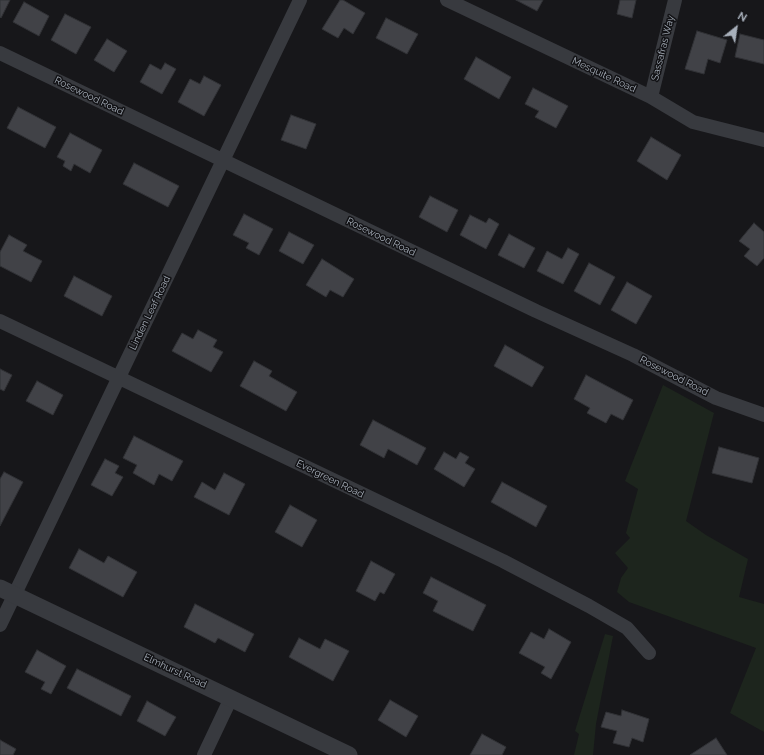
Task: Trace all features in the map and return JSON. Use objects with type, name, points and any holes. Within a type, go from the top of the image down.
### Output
[{"type":"street","name":"Linden Leaf Road","points":[[0,625],[7,592],[119,378],[300,0]]},
{"type":"street","name":"Mesquite Road","points":[[447,0],[466,4],[651,97],[693,122],[764,140]]},
{"type":"street","name":"Sassafras Way","points":[[651,97],[675,0]]},
{"type":"street","name":"Rosewood Road","points":[[0,53],[536,311],[633,355],[716,398],[764,415]]},
{"type":"street","name":"Evergreen Road","points":[[0,321],[503,561],[589,606],[626,628],[649,653]]},
{"type":"street","name":"Elmhurst Road","points":[[7,592],[349,755]]},
{"type":"street","points":[[204,755],[231,698]]},
{"type":"shaded area","points":[[663,385],[714,413],[686,521],[706,535],[748,559],[739,597],[764,604],[764,732],[730,713],[756,648],[629,602],[617,592],[621,578],[628,568],[615,553],[630,538],[626,533],[638,489],[625,481]]},
{"type":"shaded area","points":[[605,634],[613,636],[596,724],[593,755],[574,755],[579,734],[575,731]]},
{"type":"building","points":[[0,0],[10,0],[1,18],[0,17]]},
{"type":"building","points":[[340,0],[343,0],[365,13],[353,34],[344,28],[338,38],[322,29]]},
{"type":"building","points":[[516,0],[543,0],[537,11]]},
{"type":"building","points":[[620,0],[636,0],[632,18],[617,14]]},
{"type":"building","points":[[24,2],[49,16],[39,36],[13,22]]},
{"type":"building","points":[[65,14],[91,27],[76,54],[51,40]]},
{"type":"building","points":[[386,18],[418,34],[407,54],[376,38]]},
{"type":"building","points":[[697,31],[727,40],[720,63],[708,59],[704,74],[685,69]]},
{"type":"building","points":[[740,34],[764,40],[764,64],[735,57]]},
{"type":"building","points":[[107,39],[127,51],[114,72],[94,60]]},
{"type":"building","points":[[476,57],[511,77],[499,99],[464,79]]},
{"type":"building","points":[[165,63],[176,69],[162,94],[140,82],[150,64],[161,70]]},
{"type":"building","points":[[204,76],[221,85],[204,116],[178,102],[190,79],[200,84]]},
{"type":"building","points":[[533,88],[568,106],[556,128],[535,117],[539,111],[525,104]]},
{"type":"building","points":[[18,107],[56,127],[45,148],[7,128]]},
{"type":"building","points":[[291,115],[316,124],[306,149],[281,140]]},
{"type":"building","points":[[70,133],[102,150],[90,173],[74,164],[71,171],[63,166],[65,161],[57,157]]},
{"type":"building","points":[[651,137],[681,155],[667,180],[637,161]]},
{"type":"building","points":[[134,163],[179,186],[168,207],[123,184]]},
{"type":"building","points":[[430,196],[458,210],[447,232],[419,217]]},
{"type":"building","points":[[244,214],[273,229],[259,255],[246,248],[249,243],[233,235]]},
{"type":"building","points":[[470,215],[486,223],[489,218],[499,224],[486,249],[460,235]]},
{"type":"building","points":[[754,223],[764,232],[764,258],[757,266],[744,256],[750,249],[739,241]]},
{"type":"building","points":[[289,232],[314,245],[303,264],[279,251]]},
{"type":"building","points":[[509,234],[535,248],[524,268],[498,255]]},
{"type":"building","points":[[9,235],[27,245],[23,251],[42,261],[31,282],[0,266],[0,252]]},
{"type":"building","points":[[568,248],[579,254],[563,284],[537,271],[547,251],[562,259]]},
{"type":"building","points":[[322,259],[354,279],[343,297],[330,290],[326,297],[306,285]]},
{"type":"building","points":[[589,263],[615,277],[600,305],[574,291]]},
{"type":"building","points":[[74,276],[112,296],[102,316],[64,296]]},
{"type":"building","points":[[627,282],[652,296],[636,324],[611,310]]},
{"type":"building","points":[[198,330],[217,340],[213,347],[223,352],[211,372],[172,351],[182,333],[193,339]]},
{"type":"building","points":[[505,345],[544,367],[532,387],[494,366]]},
{"type":"building","points":[[254,361],[272,371],[269,376],[297,392],[286,411],[240,386]]},
{"type":"building","points":[[0,369],[12,375],[4,391],[0,389]]},
{"type":"building","points":[[586,375],[633,400],[623,420],[611,414],[606,423],[587,413],[590,408],[574,399]]},
{"type":"building","points":[[37,381],[63,395],[53,415],[26,401]]},
{"type":"building","points":[[373,420],[426,448],[417,465],[388,449],[384,458],[360,445]]},
{"type":"building","points":[[134,436],[183,461],[172,481],[159,474],[154,485],[133,473],[137,465],[123,458]]},
{"type":"building","points":[[719,447],[759,458],[752,483],[712,473]]},
{"type":"building","points":[[444,452],[456,459],[460,452],[469,457],[465,463],[475,469],[464,487],[434,469]]},
{"type":"building","points":[[105,459],[119,466],[115,473],[123,477],[112,496],[91,485]]},
{"type":"building","points":[[4,472],[23,482],[0,526],[0,479]]},
{"type":"building","points":[[224,473],[245,484],[229,515],[194,497],[202,482],[215,490]]},
{"type":"building","points":[[502,482],[547,506],[536,527],[491,502]]},
{"type":"building","points":[[290,505],[317,520],[302,547],[275,532]]},
{"type":"building","points":[[79,549],[104,563],[108,556],[137,572],[123,597],[69,568]]},
{"type":"building","points":[[371,561],[395,574],[384,594],[380,592],[375,601],[356,591]]},
{"type":"building","points":[[431,577],[486,605],[473,631],[433,611],[438,601],[423,593]]},
{"type":"building","points":[[195,604],[254,634],[245,652],[218,638],[215,643],[184,627]]},
{"type":"building","points":[[549,629],[571,642],[551,679],[541,673],[545,667],[519,653],[531,632],[544,639]]},
{"type":"building","points":[[299,638],[320,649],[325,639],[349,651],[333,681],[289,657]]},
{"type":"building","points":[[37,650],[66,666],[51,694],[41,689],[45,682],[25,672]]},
{"type":"building","points":[[77,669],[131,696],[121,716],[67,688]]},
{"type":"building","points":[[390,700],[418,716],[406,737],[378,720]]},
{"type":"building","points":[[147,701],[176,717],[165,736],[137,721]]},
{"type":"building","points":[[622,710],[649,719],[643,742],[632,738],[629,747],[613,743],[617,731],[601,727],[606,712],[621,716]]},
{"type":"building","points":[[482,734],[506,747],[502,755],[470,755]]},
{"type":"building","points":[[716,738],[727,755],[690,755]]},
{"type":"building","points":[[0,740],[16,749],[13,755],[0,755]]}]
